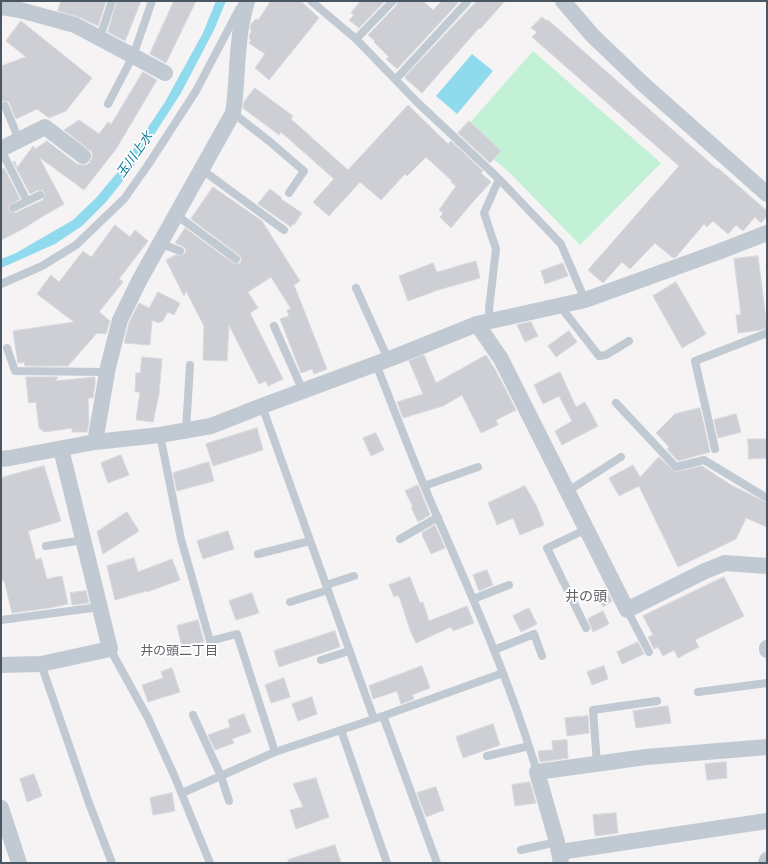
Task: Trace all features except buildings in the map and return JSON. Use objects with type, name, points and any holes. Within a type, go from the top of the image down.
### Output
[{"type":"street","points":[[563,1],[592,35],[643,84],[767,194]]},
{"type":"street","points":[[95,442],[107,372],[120,320],[138,280],[233,113],[236,98],[243,4]]},
{"type":"street","points":[[1,7],[20,10],[75,25],[165,73]]},
{"type":"street","points":[[1,149],[44,127],[83,156]]},
{"type":"street","points":[[1,459],[95,442],[160,435],[211,426],[484,322],[585,300],[767,233]]},
{"type":"street","points":[[484,322],[501,359],[627,610],[705,571],[725,563],[767,566]]},
{"type":"street","points":[[1,665],[41,664],[110,650],[61,449]]},
{"type":"street","points":[[767,747],[646,757],[537,772],[559,852],[767,821]]},
{"type":"street","points":[[1,808],[19,863]]},
{"type":"lane","points":[[100,37],[112,1]]},
{"type":"lane","points":[[108,104],[133,56],[152,1]]},
{"type":"lane","points":[[311,1],[356,39],[417,102],[499,179],[560,244],[585,300]]},
{"type":"lane","points":[[356,39],[393,1]]},
{"type":"lane","points":[[396,79],[467,2],[466,1]]},
{"type":"lane","points":[[1,284],[42,266],[76,245],[124,199],[148,165],[196,90],[243,4]]},
{"type":"lane","points":[[5,106],[19,140]]},
{"type":"lane","points":[[233,113],[304,171],[289,192]]},
{"type":"lane","points":[[1,149],[27,200]]},
{"type":"lane","points":[[201,169],[284,230]]},
{"type":"lane","points":[[484,322],[489,309],[496,249],[484,213],[499,179]]},
{"type":"lane","points":[[13,208],[40,194]]},
{"type":"lane","points":[[175,214],[236,259]]},
{"type":"lane","points":[[159,243],[180,251]]},
{"type":"lane","points":[[356,288],[424,486],[494,650],[537,772]]},
{"type":"lane","points":[[560,306],[599,356],[606,355],[629,341]]},
{"type":"lane","points":[[274,326],[304,390]]},
{"type":"lane","points":[[716,449],[695,360],[767,333]]},
{"type":"lane","points":[[7,348],[15,371],[107,372]]},
{"type":"lane","points":[[186,430],[190,365]]},
{"type":"lane","points":[[616,403],[676,467],[704,460],[767,498]]},
{"type":"lane","points":[[262,406],[374,719]]},
{"type":"lane","points":[[160,435],[181,539],[210,642],[237,634],[275,752]]},
{"type":"lane","points":[[568,491],[621,457]]},
{"type":"lane","points":[[424,486],[478,467]]},
{"type":"lane","points":[[400,539],[438,518]]},
{"type":"lane","points":[[586,628],[547,548],[587,529]]},
{"type":"lane","points":[[46,546],[83,540]]},
{"type":"lane","points":[[258,554],[310,540]]},
{"type":"lane","points":[[290,602],[354,576]]},
{"type":"lane","points":[[473,599],[509,585]]},
{"type":"lane","points":[[1,620],[100,607]]},
{"type":"lane","points":[[627,610],[649,652]]},
{"type":"lane","points":[[494,650],[534,634],[542,656]]},
{"type":"lane","points":[[110,650],[148,718],[182,793],[210,863]]},
{"type":"lane","points":[[321,660],[349,651]]},
{"type":"lane","points":[[41,664],[89,803],[112,863]]},
{"type":"lane","points":[[182,793],[275,752],[383,716],[503,673]]},
{"type":"lane","points":[[698,692],[767,682]]},
{"type":"lane","points":[[597,764],[593,710],[658,701]]},
{"type":"lane","points":[[193,715],[221,776],[229,801]]},
{"type":"lane","points":[[383,716],[437,863]]},
{"type":"lane","points":[[340,730],[387,863]]},
{"type":"lane","points":[[486,756],[529,746]]},
{"type":"lane","points":[[522,850],[559,852]]},
{"type":"green space","points":[[533,51],[661,163],[580,245],[509,172],[461,133]]},
{"type":"water","name":"玉川上水","points":[[216,1],[226,1],[214,30],[181,93],[130,172],[106,202],[82,226],[55,244],[1,268],[1,259],[16,253],[73,220],[96,198],[121,168],[165,102],[203,33]]},
{"type":"water","points":[[472,54],[493,71],[457,114],[436,96]]},
{"type":"district","name":"井の頭","points":[[586,597]]},
{"type":"district","name":"井の頭二丁目","points":[[179,651]]}]
